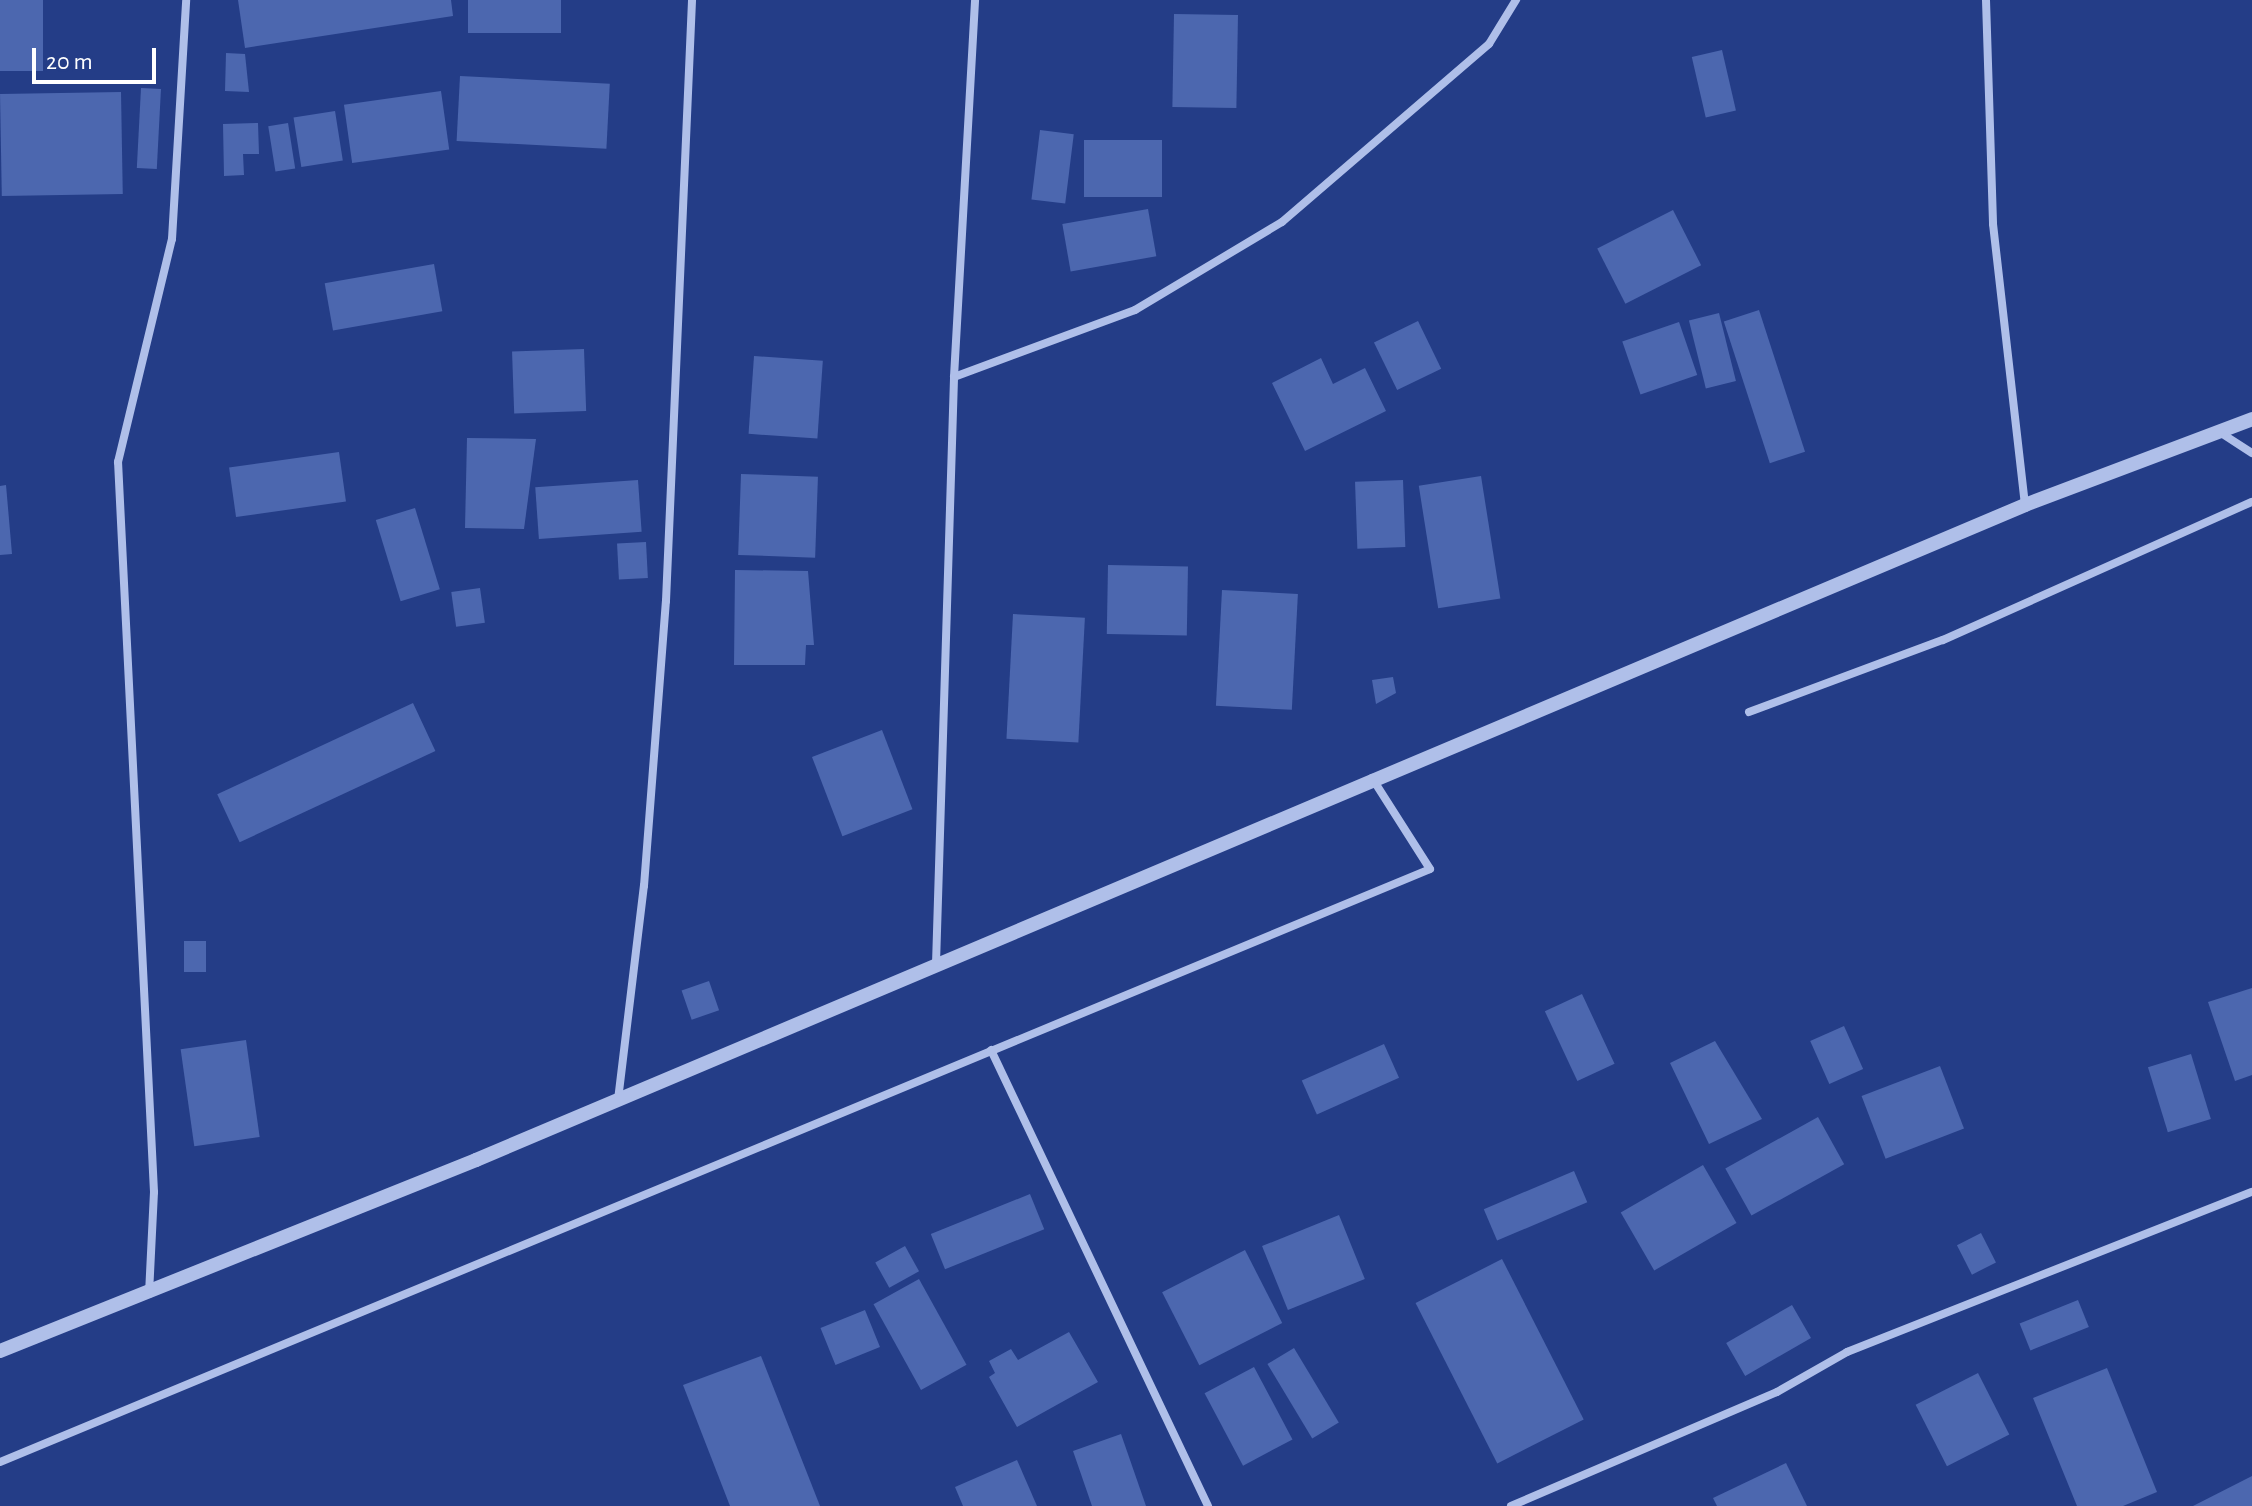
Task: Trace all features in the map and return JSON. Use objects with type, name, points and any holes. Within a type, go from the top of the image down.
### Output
[{"type":"street","points":[[149,1295],[154,1192],[118,462],[172,239],[186,0]]},
{"type":"street","points":[[618,1100],[644,886],[666,601],[692,0]]},
{"type":"street","points":[[936,964],[954,377],[975,0]]},
{"type":"street","points":[[954,377],[1135,310],[1282,222],[1489,44],[1516,0]]},
{"type":"street","points":[[1986,0],[1993,224],[2025,505]]},
{"type":"street","points":[[0,1351],[149,1295],[618,1100],[1372,777],[2025,505],[2252,419]]},
{"type":"street","points":[[2221,433],[2252,453]]},
{"type":"street","points":[[1749,712],[1943,640],[2252,502]]},
{"type":"street","points":[[0,1462],[1430,869],[1372,777]]},
{"type":"street","points":[[991,1050],[1208,1506]]},
{"type":"street","points":[[1511,1506],[1777,1392],[1847,1352],[2252,1192]]},
{"type":"building","points":[[0,0],[43,0],[43,71],[0,71]]},
{"type":"building","points":[[238,0],[451,0],[453,16],[245,48]]},
{"type":"building","points":[[468,0],[561,0],[561,33],[468,33]]},
{"type":"building","points":[[1174,14],[1238,15],[1236,108],[1172,107]]},
{"type":"building","points":[[1722,50],[1736,110],[1706,117],[1692,57]]},
{"type":"building","points":[[226,53],[245,54],[249,92],[225,91]]},
{"type":"building","points":[[460,76],[610,84],[606,149],[457,141]]},
{"type":"building","points":[[141,88],[161,89],[157,169],[137,168]]},
{"type":"building","points":[[441,91],[449,149],[352,163],[344,105]]},
{"type":"building","points":[[121,92],[123,194],[2,196],[0,94]]},
{"type":"building","points":[[335,111],[343,160],[301,167],[294,118]]},
{"type":"building","points":[[258,123],[259,154],[243,154],[244,175],[224,176],[223,124]]},
{"type":"building","points":[[288,123],[295,168],[275,172],[268,126]]},
{"type":"building","points":[[1040,130],[1074,134],[1065,204],[1031,199]]},
{"type":"building","points":[[1084,140],[1162,140],[1162,197],[1084,197]]},
{"type":"building","points":[[1148,209],[1156,256],[1071,271],[1062,224]]},
{"type":"building","points":[[1673,210],[1701,265],[1625,304],[1597,249]]},
{"type":"building","points":[[434,264],[442,311],[333,331],[325,283]]},
{"type":"building","points":[[1759,310],[1805,452],[1770,463],[1724,321]]},
{"type":"building","points":[[1719,313],[1736,381],[1706,388],[1689,320]]},
{"type":"building","points":[[1418,321],[1441,369],[1397,390],[1374,342]]},
{"type":"building","points":[[1679,322],[1697,375],[1641,394],[1622,342]]},
{"type":"building","points":[[584,349],[586,411],[514,413],[512,352]]},
{"type":"building","points":[[754,356],[823,361],[817,439],[749,434]]},
{"type":"building","points":[[1321,358],[1333,384],[1365,368],[1386,411],[1305,451],[1272,383]]},
{"type":"building","points":[[467,438],[536,439],[524,529],[465,528]]},
{"type":"building","points":[[339,452],[346,502],[236,517],[229,467]]},
{"type":"building","points":[[741,474],[818,477],[815,558],[738,555]]},
{"type":"building","points":[[1481,476],[1500,598],[1438,608],[1419,486]]},
{"type":"building","points":[[638,480],[642,532],[539,539],[535,487]]},
{"type":"building","points":[[1403,480],[1405,547],[1357,549],[1355,482]]},
{"type":"building","points":[[6,485],[12,554],[0,555],[0,486]]},
{"type":"building","points":[[415,508],[440,589],[401,601],[376,520]]},
{"type":"building","points":[[646,542],[648,578],[619,579],[617,544]]},
{"type":"building","points":[[1108,565],[1188,566],[1187,635],[1107,634]]},
{"type":"building","points":[[735,570],[808,571],[814,645],[806,645],[805,665],[734,665]]},
{"type":"building","points":[[480,588],[485,623],[456,627],[451,592]]},
{"type":"building","points":[[1222,590],[1298,594],[1292,710],[1216,706]]},
{"type":"building","points":[[1013,614],[1085,618],[1078,743],[1006,739]]},
{"type":"building","points":[[1393,677],[1396,693],[1376,704],[1372,680]]},
{"type":"building","points":[[413,703],[435,751],[240,842],[217,794]]},
{"type":"building","points":[[882,730],[912,809],[842,836],[812,757]]},
{"type":"building","points":[[184,941],[206,941],[206,972],[184,972]]},
{"type":"building","points":[[709,981],[719,1010],[692,1020],[682,990]]},
{"type":"building","points":[[2252,988],[2252,1075],[2235,1081],[2208,1002]]},
{"type":"building","points":[[1582,994],[1615,1064],[1577,1081],[1545,1011]]},
{"type":"building","points":[[1844,1026],[1863,1069],[1829,1084],[1810,1041]]},
{"type":"building","points":[[246,1040],[260,1137],[194,1146],[181,1049]]},
{"type":"building","points":[[1715,1041],[1762,1119],[1709,1144],[1670,1063]]},
{"type":"building","points":[[1384,1044],[1399,1078],[1317,1114],[1302,1081]]},
{"type":"building","points":[[2191,1054],[2211,1119],[2168,1132],[2148,1067]]},
{"type":"building","points":[[1940,1066],[1964,1129],[1886,1159],[1862,1096]]},
{"type":"building","points":[[1818,1117],[1844,1164],[1751,1216],[1725,1168]]},
{"type":"building","points":[[1703,1165],[1736,1223],[1654,1271],[1621,1212]]},
{"type":"building","points":[[1574,1171],[1587,1202],[1497,1241],[1484,1209]]},
{"type":"building","points":[[1030,1194],[1044,1229],[945,1269],[931,1234]]},
{"type":"building","points":[[1339,1215],[1365,1279],[1288,1310],[1262,1246]]},
{"type":"building","points":[[1981,1233],[1996,1262],[1972,1275],[1957,1245]]},
{"type":"building","points":[[905,1246],[919,1271],[889,1288],[875,1262]]},
{"type":"building","points":[[1245,1250],[1282,1323],[1199,1365],[1162,1292]]},
{"type":"building","points":[[1502,1259],[1584,1419],[1497,1463],[1416,1303]]},
{"type":"building","points":[[919,1279],[967,1365],[921,1390],[874,1304]]},
{"type":"building","points":[[2078,1300],[2089,1327],[2030,1350],[2020,1324]]},
{"type":"building","points":[[1792,1305],[1811,1338],[1745,1376],[1726,1343]]},
{"type":"building","points":[[865,1310],[880,1347],[835,1365],[820,1328]]},
{"type":"building","points":[[1069,1332],[1098,1382],[1017,1427],[989,1377],[995,1373],[989,1361],[1011,1349],[1018,1360]]},
{"type":"building","points":[[1294,1348],[1339,1423],[1312,1439],[1267,1364]]},
{"type":"building","points":[[761,1356],[820,1506],[730,1506],[683,1385]]},
{"type":"building","points":[[1254,1367],[1292,1439],[1243,1466],[1205,1393]]},
{"type":"building","points":[[2107,1368],[2157,1492],[2123,1506],[2077,1506],[2033,1398]]},
{"type":"building","points":[[1978,1373],[2009,1434],[1947,1466],[1916,1405]]},
{"type":"building","points":[[1121,1434],[1146,1506],[1092,1506],[1073,1451]]},
{"type":"building","points":[[1017,1460],[1037,1506],[963,1506],[955,1487]]},
{"type":"building","points":[[1786,1463],[1807,1506],[1717,1506],[1713,1498]]},
{"type":"building","points":[[2252,1476],[2252,1506],[2193,1506]]}]
